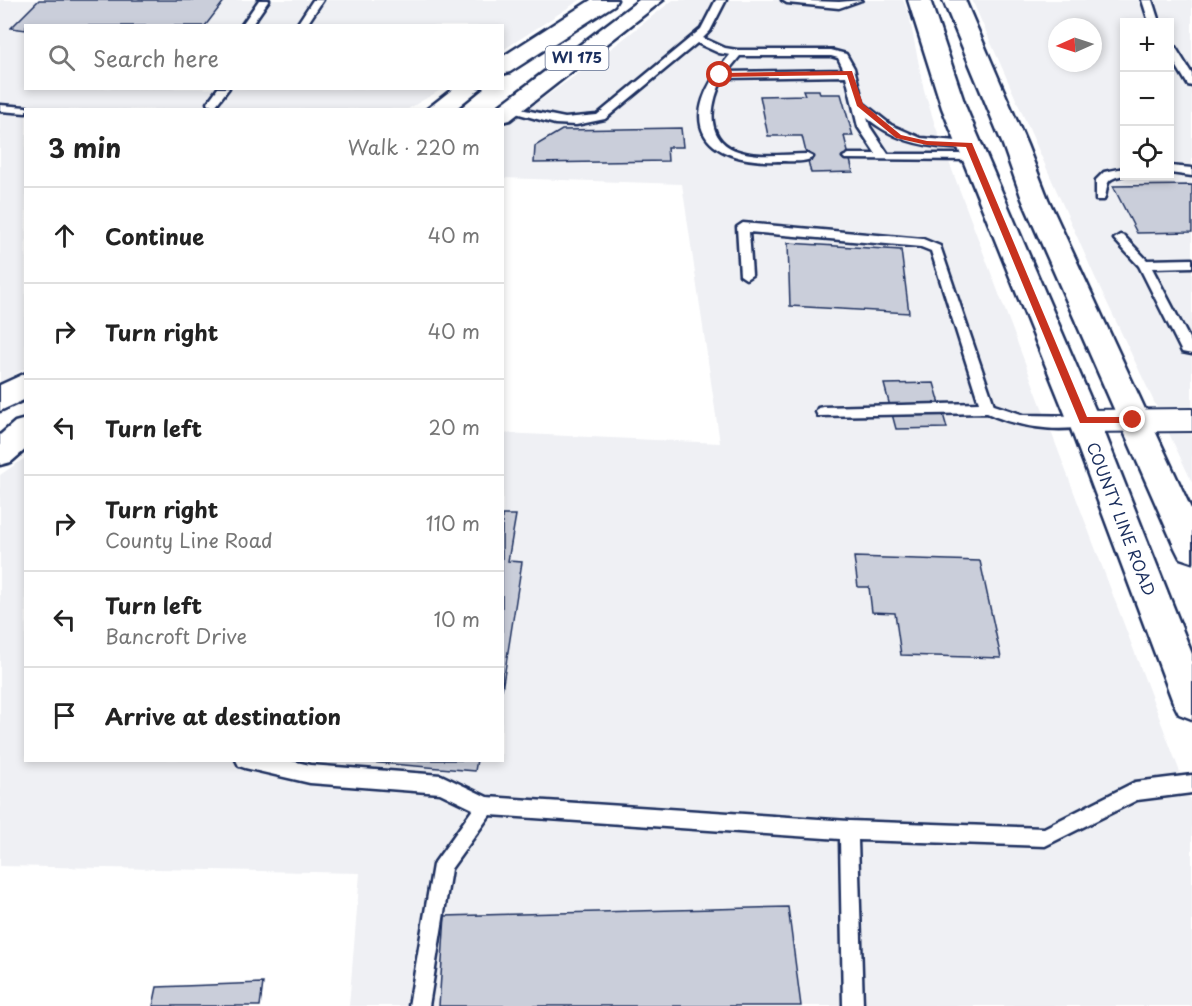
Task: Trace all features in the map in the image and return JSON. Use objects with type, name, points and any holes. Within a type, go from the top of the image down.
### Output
[{"type":"main road","name":"WI 175","points":[[504,66],[606,0]]},
{"type":"main road","points":[[504,111],[529,80],[613,13],[623,0]]},
{"type":"main road","name":"COUNTY LINE ROAD","points":[[919,0],[954,108],[1084,421],[1192,702]]},
{"type":"main road","points":[[954,0],[1015,145],[1035,199],[1192,548]]},
{"type":"main road","name":"WI 175","points":[[504,111],[648,1]]},
{"type":"main road","points":[[441,108],[467,90]]},
{"type":"main road","points":[[0,400],[24,385]]},
{"type":"main road","points":[[0,454],[24,432]]},
{"type":"main road","points":[[0,454],[24,438]]},
{"type":"street","points":[[1084,421],[1192,420]]},
{"type":"lane","points":[[247,24],[264,0]]},
{"type":"lane","points":[[302,24],[318,0]]},
{"type":"lane","points":[[504,111],[562,123],[601,117],[705,32],[720,0]]},
{"type":"lane","points":[[787,0],[838,5],[857,0]]},
{"type":"lane","points":[[1147,0],[1153,18]]},
{"type":"lane","points":[[697,39],[723,51],[737,53],[831,53],[842,56],[860,105],[859,116],[864,128],[884,155]]},
{"type":"lane","points":[[737,53],[709,94],[706,114],[708,133],[718,147],[738,155],[807,158]]},
{"type":"lane","points":[[1174,54],[1192,83]]},
{"type":"lane","points":[[720,75],[850,73]]},
{"type":"lane","points":[[212,103],[222,90]]},
{"type":"lane","points":[[860,105],[888,129],[903,138],[972,151]]},
{"type":"lane","points":[[0,108],[24,110]]},
{"type":"lane","points":[[902,155],[903,138]]},
{"type":"lane","points":[[849,157],[972,151]]},
{"type":"lane","points":[[1174,170],[1192,172]]},
{"type":"lane","points":[[1100,197],[1101,183],[1108,175],[1120,173]]},
{"type":"lane","points":[[746,275],[743,226],[923,243],[936,249],[988,408]]},
{"type":"lane","points":[[1120,239],[1144,264],[1187,350],[1192,349]]},
{"type":"lane","points":[[1144,264],[1192,263]]},
{"type":"lane","points":[[823,412],[988,408],[1008,418],[1029,423],[1084,421]]},
{"type":"lane","points":[[254,762],[310,774],[441,784],[486,806],[849,830],[1045,837],[1135,791],[1192,784]]},
{"type":"lane","points":[[419,1006],[442,865],[486,806]]},
{"type":"lane","points":[[849,830],[853,1006]]},
{"type":"shaded area","points":[[0,0],[580,0],[504,49],[504,24],[24,24],[24,90],[440,90],[410,108],[24,108],[24,369],[0,384]]},
{"type":"shaded area","points":[[673,0],[903,0],[909,15],[924,90],[935,125],[1192,804],[1192,1006],[349,1006],[360,873],[0,866],[0,475],[24,459],[24,762],[504,762],[504,433],[720,443],[682,184],[504,178],[504,126],[594,62]]},
{"type":"shaded area","points":[[972,0],[1192,0],[1192,482],[1094,275]]},
{"type":"building","points":[[39,0],[225,0],[207,24],[24,24],[24,30],[11,28]]},
{"type":"building","points":[[803,90],[819,90],[820,94],[841,94],[853,136],[844,136],[853,172],[811,173],[802,136],[768,136],[760,96],[805,95]]},
{"type":"building","points":[[681,128],[683,147],[667,147],[668,161],[534,163],[535,146],[562,130]]},
{"type":"building","points":[[1192,185],[1192,232],[1137,233],[1113,186]]},
{"type":"building","points":[[788,243],[901,250],[909,313],[790,306]]},
{"type":"building","points":[[934,383],[947,428],[896,429],[884,384]]},
{"type":"building","points":[[504,515],[516,515],[508,561],[522,562],[504,677]]},
{"type":"building","points":[[854,557],[980,561],[1001,658],[901,655],[895,613],[872,612],[869,587],[858,587]]},
{"type":"building","points":[[368,762],[477,762],[475,771]]},
{"type":"building","points":[[788,907],[801,1006],[439,1006],[445,916]]},
{"type":"building","points":[[263,983],[260,1006],[153,1006],[157,987]]},
{"type":"route","points":[[720,75],[850,73],[860,105],[899,136],[927,143],[969,145],[1084,421],[1133,420]]}]
